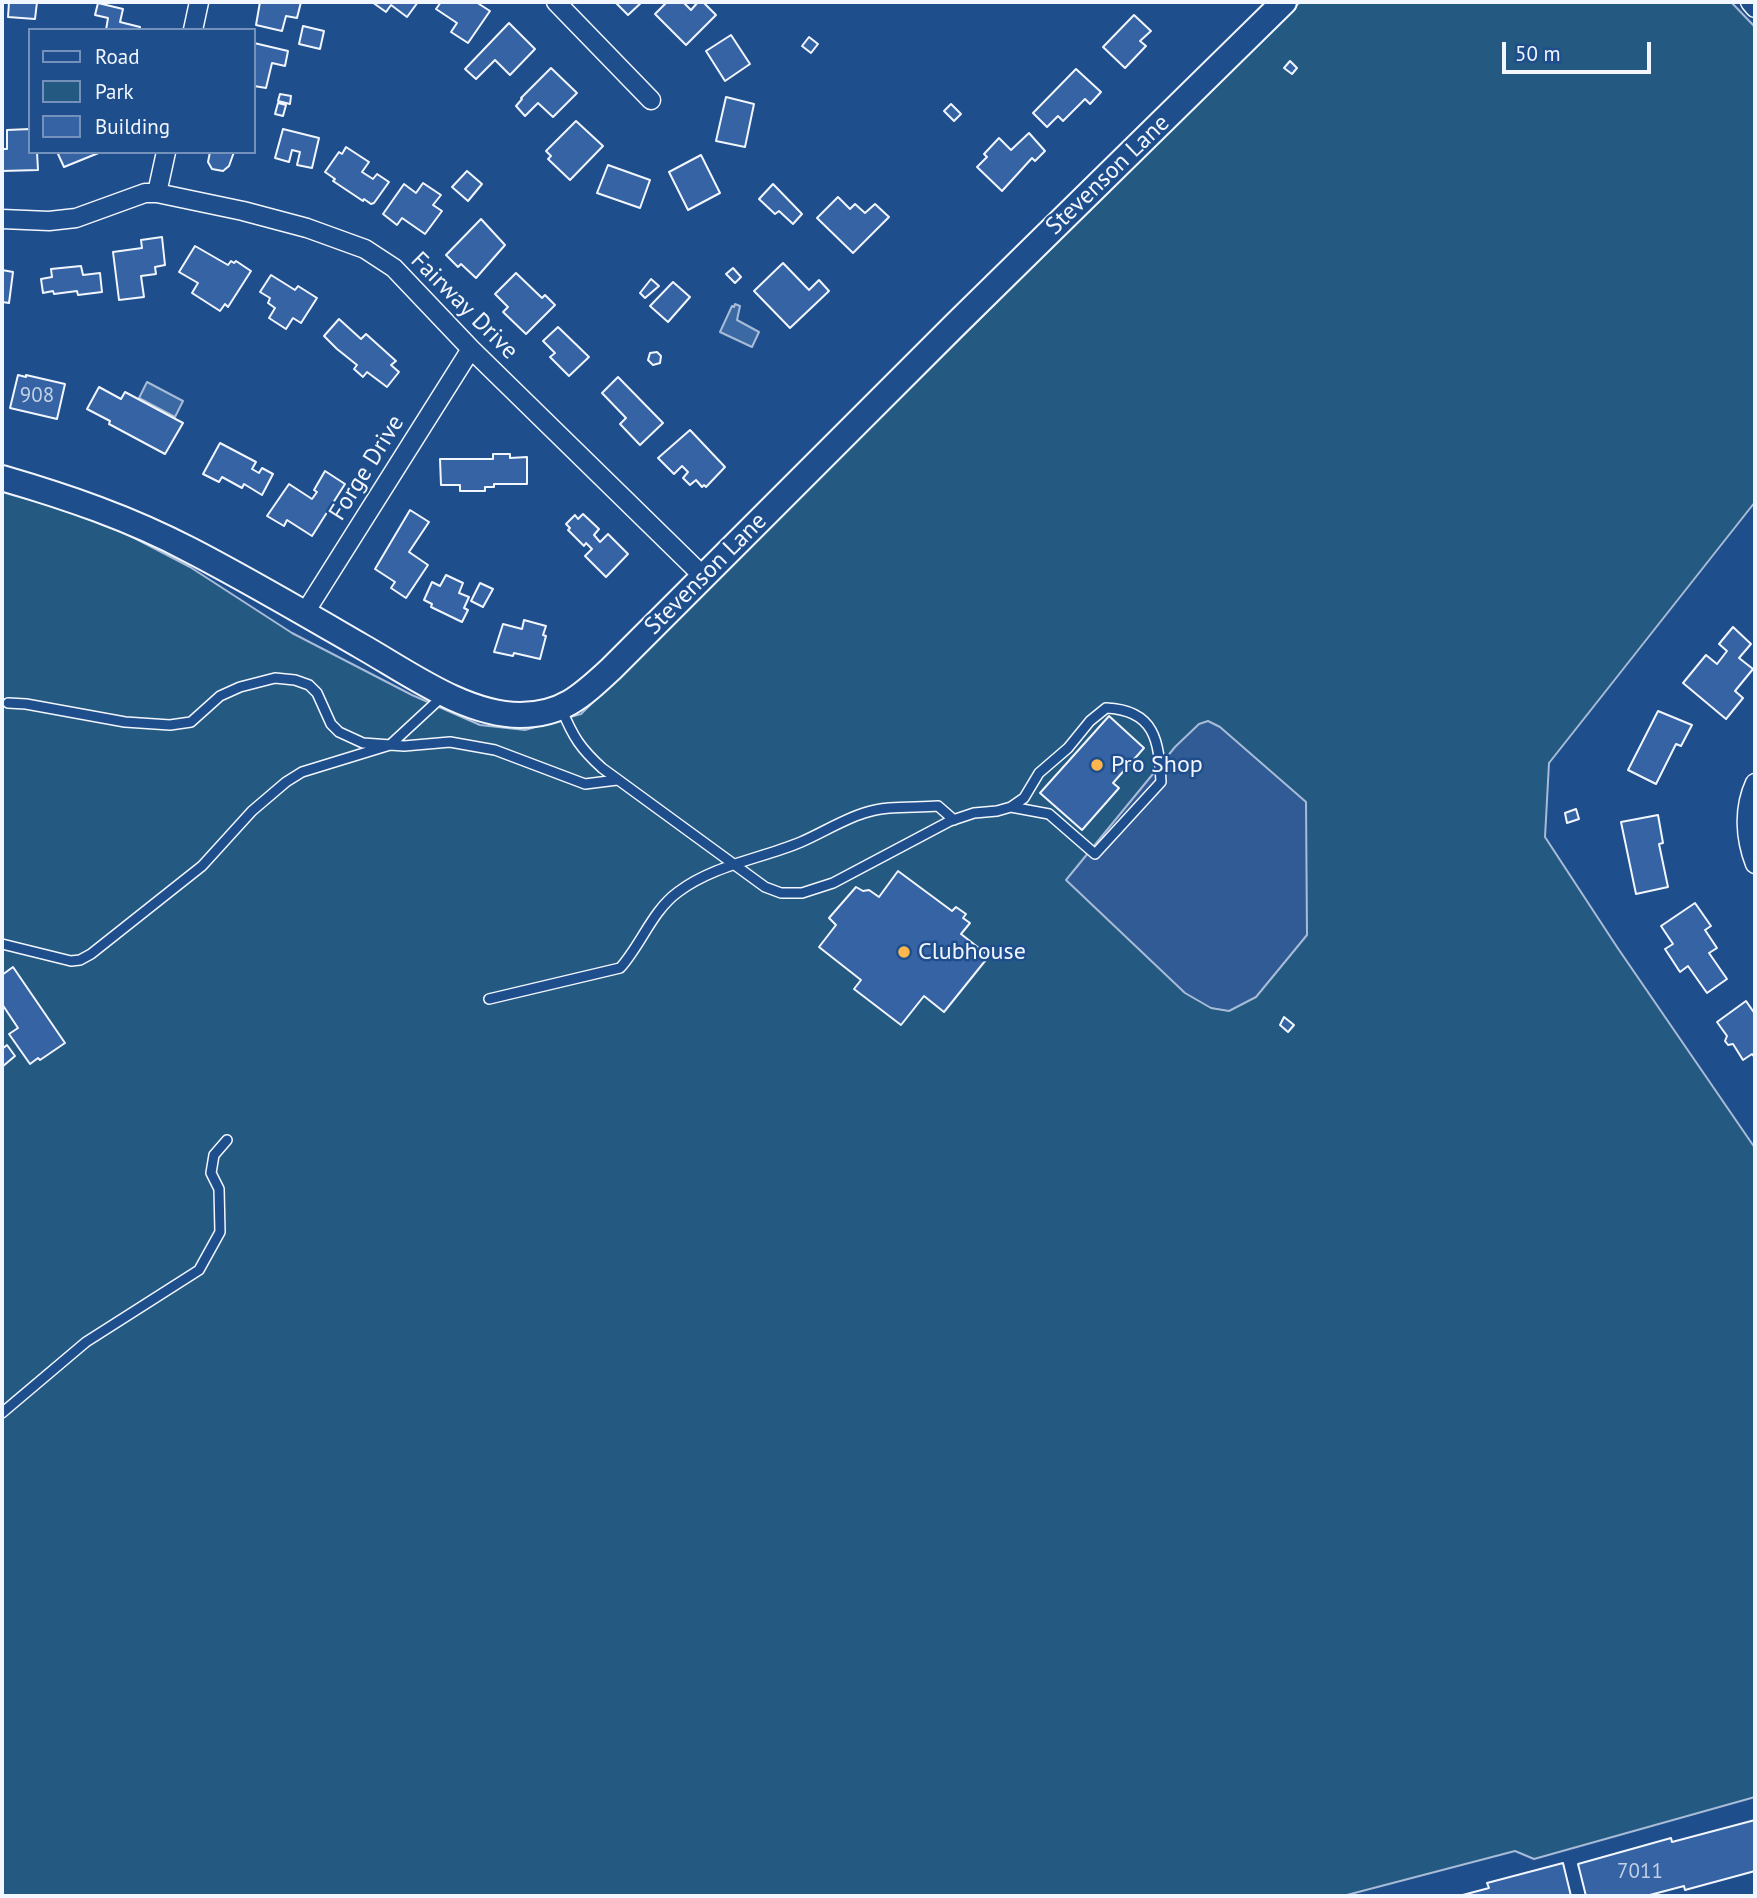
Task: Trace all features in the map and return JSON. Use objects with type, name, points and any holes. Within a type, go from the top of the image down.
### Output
[{"type":"street","points":[[193,28],[199,2]]},
{"type":"street","points":[[556,2],[651,100]]},
{"type":"street","points":[[1750,2],[1755,8]]},
{"type":"street","name":"Stevenson Lane","points":[[2,478],[82,502],[190,550],[456,700],[486,710],[517,715],[541,714],[561,709],[585,693],[611,669],[1280,3]]},
{"type":"street","points":[[157,193],[166,154]]},
{"type":"street","name":"Fairway Drive","points":[[2,219],[49,221],[76,218],[145,193],[157,193],[307,228],[365,250],[394,268],[471,349],[703,576]]},
{"type":"street","name":"Forge Drive","points":[[304,614],[471,349]]},
{"type":"street","points":[[1755,783],[1747,814],[1747,836],[1755,864]]},
{"type":"lane","points":[[8,703],[125,722],[170,725],[191,722],[220,696],[240,687],[275,678],[295,680],[309,685],[317,693],[331,724],[339,732],[363,743],[404,746],[450,742],[495,750],[586,784],[617,780]]},
{"type":"lane","points":[[2,944],[15,945],[71,961],[80,960],[115,936],[202,866],[252,811],[286,782],[302,772],[390,745],[445,693]]},
{"type":"lane","points":[[561,709],[580,748],[617,780],[765,887],[781,893],[802,892],[833,883],[954,820],[974,813],[1011,807],[1024,798],[1039,772],[1068,748],[1090,721],[1106,708],[1119,708],[1149,725],[1159,745],[1161,782],[1095,854],[1049,814],[1011,807]]},
{"type":"lane","points":[[489,999],[620,968],[654,918],[676,893],[713,870],[735,866],[800,843],[864,813],[887,808],[938,806],[946,810],[954,820]]},
{"type":"lane","points":[[2,1413],[86,1342],[200,1270],[220,1232],[219,1189],[211,1173],[214,1155],[227,1140]]},
{"type":"green space","points":[[1300,2],[1731,2],[1755,27],[1755,502],[1549,763],[1545,837],[1755,1148],[1755,1797],[1534,1859],[1515,1851],[1343,1896],[2,1896],[2,492],[98,519],[190,567],[292,633],[412,695],[480,725],[525,730],[581,714]]},
{"type":"shaded area","points":[[735,304],[740,306],[737,320],[759,332],[752,347],[720,332]]},
{"type":"shaded area","points":[[147,382],[183,401],[175,417],[139,398]]},
{"type":"shaded area","points":[[1208,721],[1220,727],[1306,802],[1307,935],[1256,997],[1229,1011],[1211,1008],[1185,993],[1066,880],[1175,747],[1199,724]]},
{"type":"building","points":[[9,2],[37,2],[35,19],[8,17]]},
{"type":"building","points":[[260,2],[301,2],[297,18],[286,16],[282,31],[256,25]]},
{"type":"building","points":[[372,2],[418,2],[407,17],[391,5],[386,12]]},
{"type":"building","points":[[441,2],[476,2],[490,11],[468,43],[451,32],[457,23],[436,9]]},
{"type":"building","points":[[615,2],[642,2],[628,15]]},
{"type":"building","points":[[667,2],[683,2],[691,10],[698,2],[703,2],[716,15],[686,45],[655,14]]},
{"type":"building","points":[[98,3],[123,9],[120,22],[140,28],[106,28],[108,18],[95,15]]},
{"type":"building","points":[[1134,15],[1151,31],[1140,41],[1146,46],[1125,68],[1103,47]]},
{"type":"building","points":[[509,23],[535,49],[510,75],[495,60],[476,79],[465,69]]},
{"type":"building","points":[[303,26],[324,31],[320,49],[299,44]]},
{"type":"building","points":[[731,35],[750,64],[725,81],[706,51]]},
{"type":"building","points":[[809,37],[818,44],[811,53],[802,46]]},
{"type":"building","points":[[256,43],[288,51],[285,66],[272,63],[266,88],[256,86]]},
{"type":"building","points":[[1290,61],[1297,68],[1292,74],[1284,68]]},
{"type":"building","points":[[551,68],[577,93],[553,117],[538,103],[525,116],[516,106]]},
{"type":"building","points":[[1076,69],[1101,92],[1090,104],[1085,99],[1063,121],[1058,116],[1047,127],[1033,113]]},
{"type":"building","points":[[280,94],[291,96],[290,104],[278,101]]},
{"type":"building","points":[[726,97],[754,104],[745,147],[716,141]]},
{"type":"building","points":[[278,103],[286,105],[283,116],[275,114]]},
{"type":"building","points":[[951,104],[961,114],[954,121],[944,111]]},
{"type":"building","points":[[576,121],[603,146],[570,180],[548,159],[551,156],[546,151]]},
{"type":"building","points":[[28,129],[28,154],[37,154],[38,170],[2,171],[2,149],[7,149],[7,130]]},
{"type":"building","points":[[283,129],[319,138],[312,168],[297,165],[300,152],[292,150],[289,162],[275,158]]},
{"type":"building","points":[[1029,133],[1045,151],[1035,161],[1032,158],[1002,191],[977,167],[987,157],[984,154],[999,138],[1011,150]]},
{"type":"building","points":[[346,147],[369,162],[362,172],[373,179],[377,174],[389,182],[374,203],[364,199],[363,201],[333,181],[335,179],[325,172],[339,152],[342,154]]},
{"type":"building","points":[[58,154],[96,154],[64,167]]},
{"type":"building","points":[[210,154],[233,154],[229,166],[223,171],[212,169],[208,162]]},
{"type":"building","points":[[701,155],[720,193],[688,210],[669,172]]},
{"type":"building","points":[[608,165],[650,180],[640,208],[597,193]]},
{"type":"building","points":[[467,171],[482,184],[468,201],[452,187]]},
{"type":"building","points":[[423,183],[441,195],[433,205],[442,211],[425,234],[402,218],[397,225],[383,214],[404,184],[416,193]]},
{"type":"building","points":[[773,184],[802,214],[793,224],[779,211],[775,214],[759,199]]},
{"type":"building","points":[[838,197],[850,209],[855,204],[865,213],[875,204],[889,217],[853,253],[817,218]]},
{"type":"building","points":[[481,219],[505,245],[476,278],[461,264],[458,267],[446,255]]},
{"type":"building","points":[[162,237],[165,265],[155,267],[156,274],[141,276],[144,297],[119,300],[113,252],[142,248],[141,240]]},
{"type":"building","points":[[195,246],[228,265],[231,261],[236,261],[251,271],[228,307],[225,304],[220,311],[192,293],[198,283],[179,272]]},
{"type":"building","points":[[783,263],[809,290],[819,280],[829,291],[790,328],[754,291]]},
{"type":"building","points":[[81,266],[83,275],[100,273],[102,292],[78,295],[77,291],[43,293],[41,279],[52,277],[51,269]]},
{"type":"building","points":[[733,268],[741,277],[735,283],[726,274]]},
{"type":"building","points":[[2,270],[13,272],[9,303],[2,302]]},
{"type":"building","points":[[516,273],[542,298],[545,295],[555,305],[526,334],[503,312],[508,307],[495,294]]},
{"type":"building","points":[[271,275],[295,290],[298,286],[317,298],[301,323],[293,318],[286,329],[269,318],[275,308],[268,303],[270,298],[260,292]]},
{"type":"building","points":[[651,279],[659,286],[645,298],[640,293]]},
{"type":"building","points":[[673,282],[690,297],[668,322],[650,306]]},
{"type":"building","points":[[339,319],[361,339],[366,334],[396,361],[391,365],[399,372],[387,387],[367,372],[363,377],[354,369],[357,365],[324,336]]},
{"type":"building","points":[[558,327],[589,357],[569,376],[550,357],[555,353],[543,341]]},
{"type":"building","points":[[657,352],[661,356],[660,363],[653,365],[648,360],[650,353]]},
{"type":"building","points":[[18,375],[65,384],[57,419],[10,408]]},
{"type":"building","points":[[618,377],[663,423],[640,445],[620,424],[626,418],[602,393]]},
{"type":"building","points":[[99,387],[121,399],[125,392],[183,423],[165,454],[87,409]]},
{"type":"building","points":[[690,430],[725,467],[706,487],[702,487],[696,480],[690,485],[683,478],[688,472],[682,466],[674,474],[658,458]]},
{"type":"building","points":[[220,443],[256,462],[252,469],[259,473],[262,468],[273,474],[262,495],[244,484],[242,488],[222,477],[219,482],[203,474]]},
{"type":"building","points":[[493,454],[510,454],[510,458],[527,457],[527,484],[494,484],[494,487],[485,487],[485,491],[460,491],[460,485],[441,485],[440,459],[493,459]]},
{"type":"building","points":[[325,471],[345,484],[312,536],[287,520],[284,526],[267,516],[289,484],[312,499]]},
{"type":"building","points":[[410,510],[429,522],[409,552],[428,565],[406,598],[391,588],[395,582],[375,569]]},
{"type":"building","points":[[583,514],[599,529],[594,535],[600,542],[608,534],[628,554],[606,577],[585,556],[592,549],[586,543],[584,546],[568,530],[570,528],[566,524],[575,515],[578,519]]},
{"type":"building","points":[[446,575],[463,583],[459,593],[469,597],[464,608],[468,610],[462,622],[431,607],[432,604],[424,600],[432,582],[440,586]]},
{"type":"building","points":[[480,583],[493,589],[483,607],[471,601]]},
{"type":"building","points":[[524,620],[546,626],[540,659],[494,652],[503,624],[522,629]]},
{"type":"building","points":[[1733,627],[1751,644],[1739,658],[1753,669],[1735,691],[1743,698],[1726,719],[1683,683],[1706,655],[1717,664],[1727,651],[1719,644]]},
{"type":"building","points":[[1658,711],[1692,725],[1681,746],[1676,744],[1656,784],[1628,770]]},
{"type":"building","name":"Pro Shop","points":[[1109,716],[1144,748],[1113,783],[1119,788],[1082,830],[1040,793]]},
{"type":"building","points":[[1576,809],[1579,819],[1567,823],[1565,813]]},
{"type":"building","points":[[1658,815],[1663,843],[1659,844],[1668,887],[1636,894],[1621,822]]},
{"type":"building","name":"Clubhouse","points":[[898,871],[952,911],[956,907],[966,914],[963,918],[970,923],[961,934],[989,956],[944,1012],[924,996],[901,1025],[854,989],[861,980],[819,947],[836,925],[829,918],[856,887],[863,891],[869,890],[879,897]]},
{"type":"building","points":[[1695,903],[1711,926],[1705,930],[1717,948],[1709,953],[1727,979],[1707,993],[1688,966],[1680,972],[1665,949],[1673,944],[1661,926]]},
{"type":"building","points":[[13,967],[65,1043],[30,1064],[9,1034],[18,1028],[2,1004],[2,975]]},
{"type":"building","points":[[1746,1001],[1755,1014],[1755,1058],[1752,1054],[1743,1060],[1733,1044],[1728,1045],[1725,1041],[1727,1036],[1717,1022]]},
{"type":"building","points":[[1284,1017],[1294,1025],[1288,1032],[1280,1025]]},
{"type":"building","points":[[7,1045],[15,1056],[2,1067],[2,1049]]},
{"type":"building","points":[[1755,1820],[1755,1871],[1685,1890],[1684,1886],[1646,1896],[1586,1896],[1578,1864],[1671,1838],[1672,1842]]},
{"type":"building","points":[[1563,1863],[1571,1896],[1459,1896],[1489,1888],[1487,1883]]},
{"type":"place","name":"Pro Shop","points":[[1097,765]]},
{"type":"place","name":"Clubhouse","points":[[904,952]]}]
